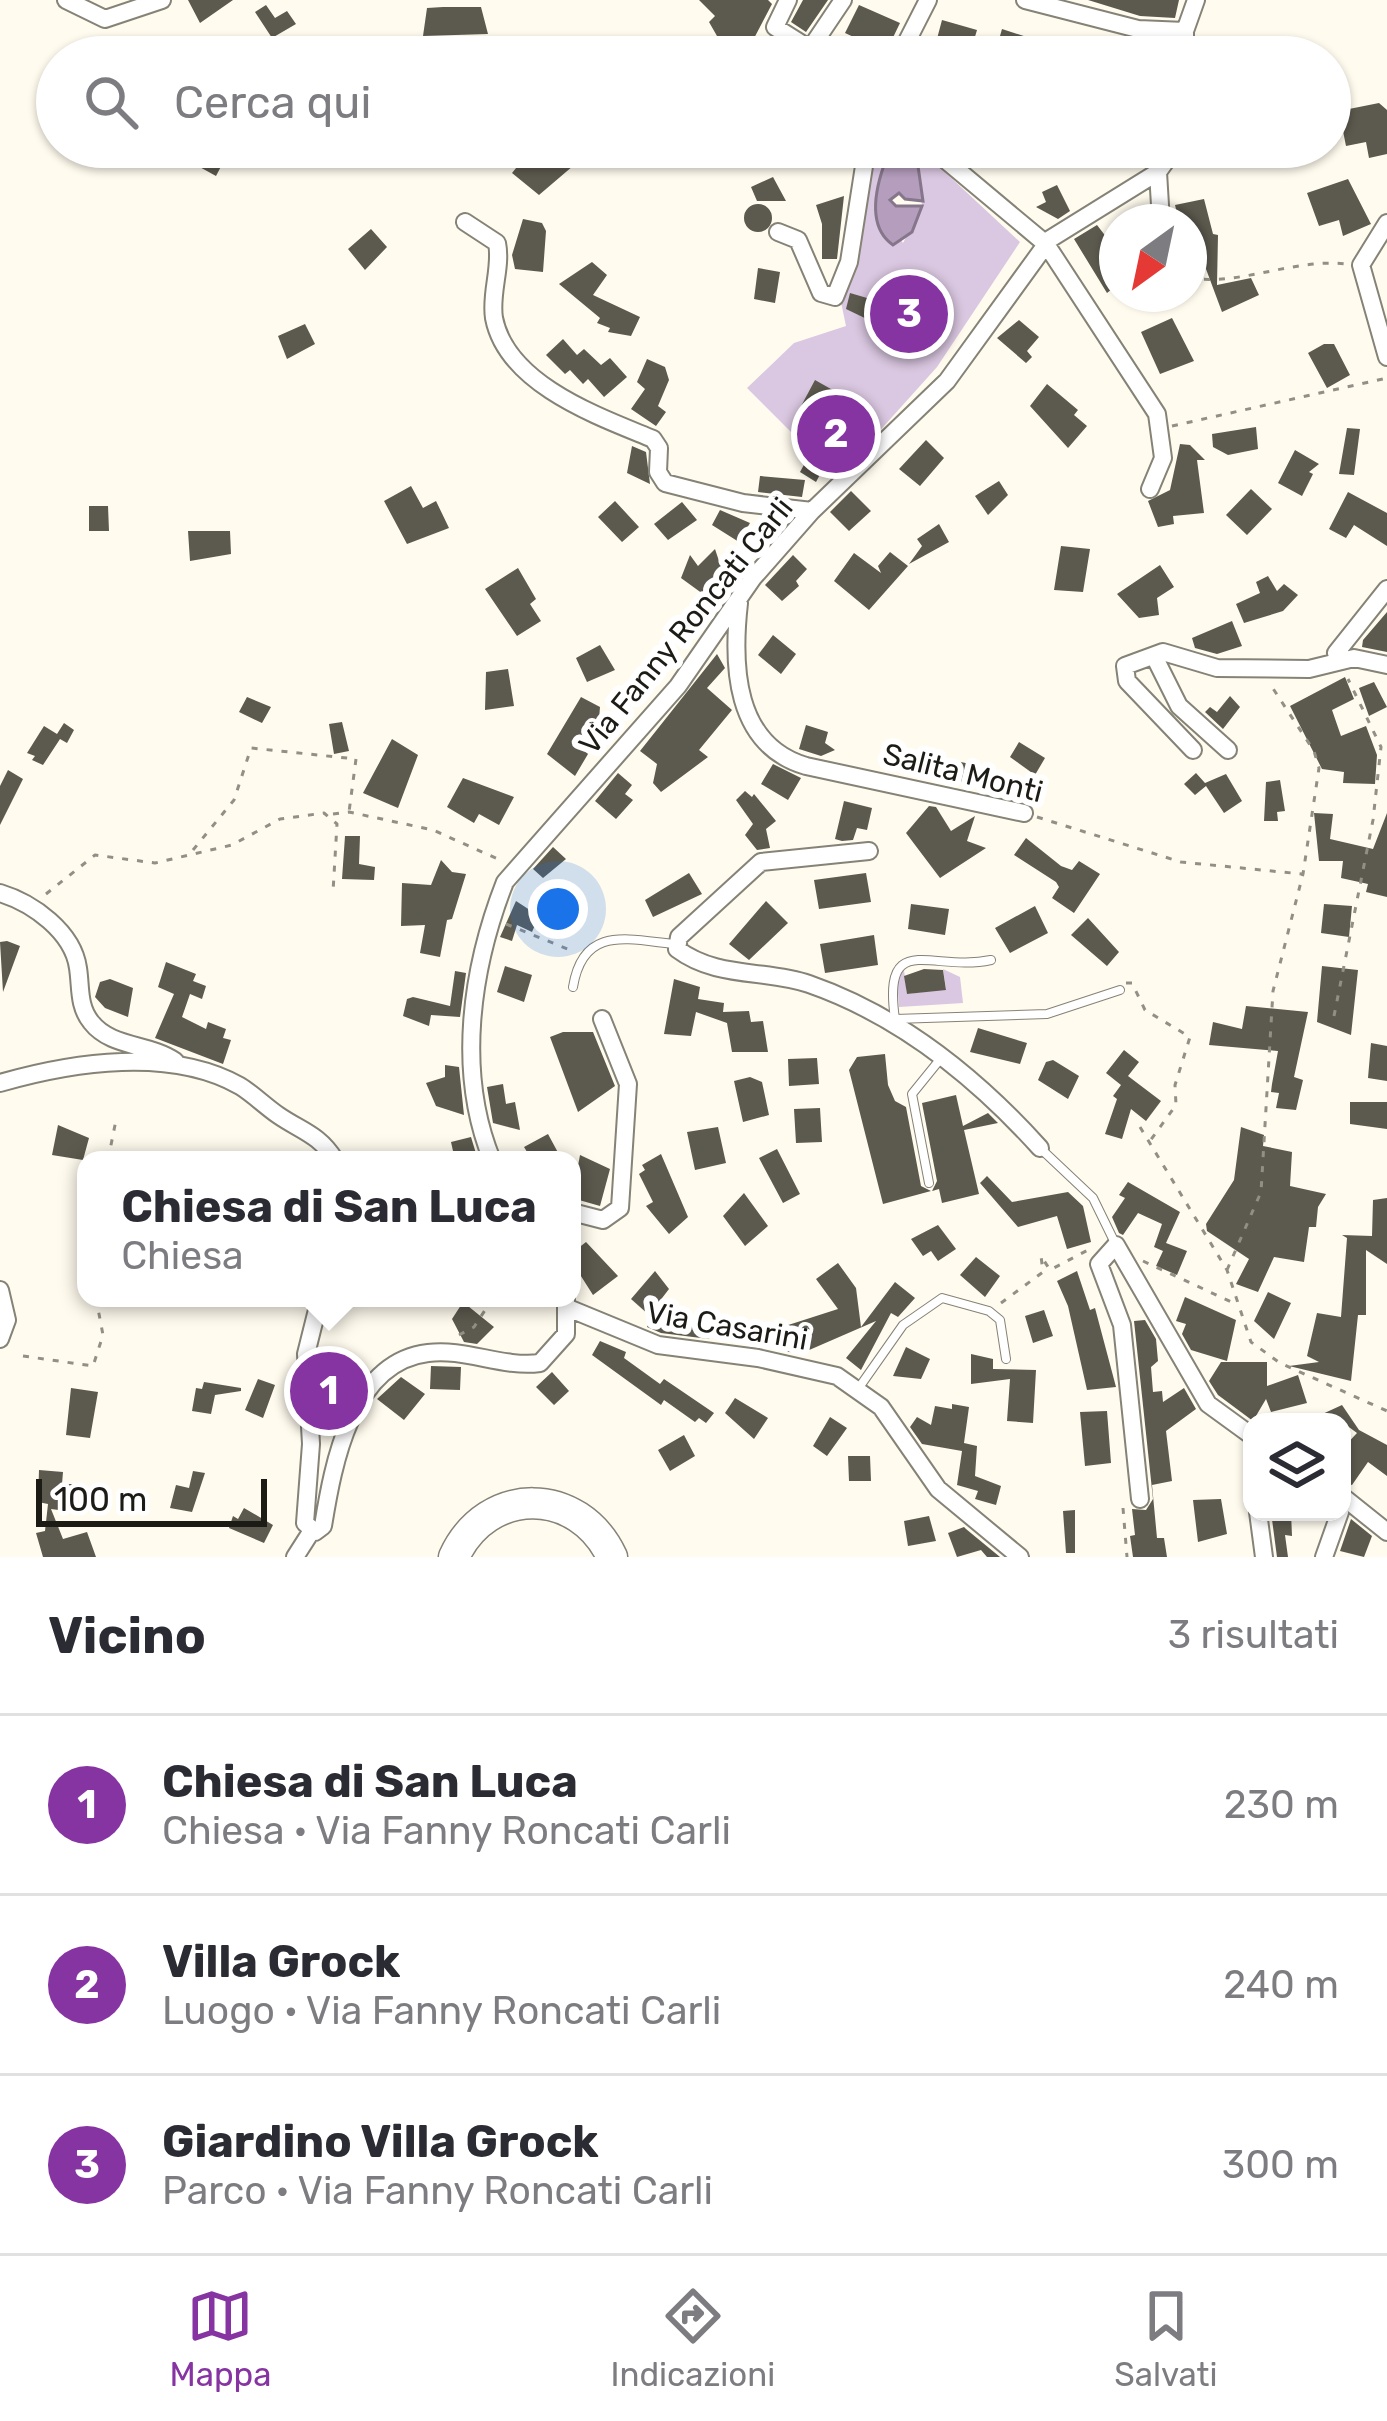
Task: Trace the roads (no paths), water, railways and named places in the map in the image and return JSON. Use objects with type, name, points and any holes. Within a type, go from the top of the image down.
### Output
[{"type":"highway","points":[[454,1557],[486,1516],[531,1501],[558,1505],[582,1518],[612,1557]]},
{"type":"street","points":[[66,0],[105,19],[162,0]]},
{"type":"street","points":[[788,0],[775,26],[790,36]]},
{"type":"street","points":[[819,36],[843,0]]},
{"type":"street","points":[[910,36],[928,0]]},
{"type":"street","points":[[1024,0],[1138,29],[1185,32]]},
{"type":"street","points":[[1185,36],[1196,0]]},
{"type":"street","points":[[778,232],[798,240],[821,293],[835,297],[849,262],[864,168]]},
{"type":"street","points":[[955,168],[1046,244],[1157,414],[1163,458],[1150,489]]},
{"type":"street","name":"Via Fanny Roncati Carli","points":[[492,1151],[468,1054],[492,918],[505,881],[661,707],[740,596],[812,511],[946,381],[1046,244],[1064,226],[1161,168]]},
{"type":"street","points":[[1158,172],[1160,204]]},
{"type":"street","points":[[465,222],[497,243],[496,325],[537,378],[587,412],[653,439],[659,448],[658,472],[664,483],[742,502],[812,511]]},
{"type":"street","points":[[1387,223],[1361,265],[1387,357]]},
{"type":"street","points":[[1340,661],[1336,652],[1387,589]]},
{"type":"street","name":"Salita Monti","points":[[740,596],[734,642],[742,702],[752,727],[771,749],[806,766],[1024,813]]},
{"type":"street","points":[[1193,750],[1155,716],[1122,676],[1125,666],[1171,652],[1200,666],[1309,670],[1354,658],[1387,665]]},
{"type":"street","points":[[1154,656],[1180,706],[1228,750]]},
{"type":"street","points":[[869,851],[761,862],[676,944],[682,954],[735,974],[805,982],[896,1023],[988,1090],[1040,1148]]},
{"type":"street","points":[[0,893],[33,910],[70,944],[82,1003],[92,1023],[112,1038],[163,1053],[180,1065],[242,1087],[284,1119],[321,1137],[329,1151]]},
{"type":"street","points":[[581,1214],[603,1220],[620,1208],[628,1084],[602,1019]]},
{"type":"street","points":[[0,1083],[103,1065],[180,1065]]},
{"type":"street","points":[[1140,1499],[1122,1325],[1099,1264],[1114,1248],[1208,1403],[1243,1429]]},
{"type":"street","points":[[0,1290],[7,1321],[0,1340]]},
{"type":"street","points":[[311,1532],[305,1523],[311,1413],[304,1378],[318,1307]]},
{"type":"street","points":[[296,1557],[311,1532],[323,1526],[342,1441],[370,1388],[394,1365],[431,1352],[480,1361],[540,1363],[566,1334],[567,1307]]},
{"type":"street","name":"Via Casarini","points":[[575,1307],[658,1346],[822,1371],[858,1389],[888,1415],[938,1489],[1020,1557]]},
{"type":"street","points":[[1351,1506],[1364,1511],[1387,1532]]},
{"type":"street","points":[[1259,1521],[1264,1557]]},
{"type":"street","points":[[1324,1557],[1336,1521]]},
{"type":"lane","points":[[573,987],[582,955],[617,940],[676,944]]},
{"type":"lane","points":[[992,960],[965,964],[908,959],[891,980],[896,1023],[1047,1014],[1120,990]]},
{"type":"lane","points":[[929,1183],[912,1094],[943,1056]]},
{"type":"lane","points":[[1040,1148],[1093,1198],[1114,1248]]},
{"type":"lane","points":[[858,1389],[903,1325],[926,1305],[954,1298],[1000,1320],[1006,1359]]},
{"type":"place","name":"Giardino Villa Grock","points":[[909,314]]},
{"type":"place","name":"Villa Grock","points":[[836,434]]},
{"type":"place","name":"Chiesa di San Luca","points":[[329,1391]]}]
